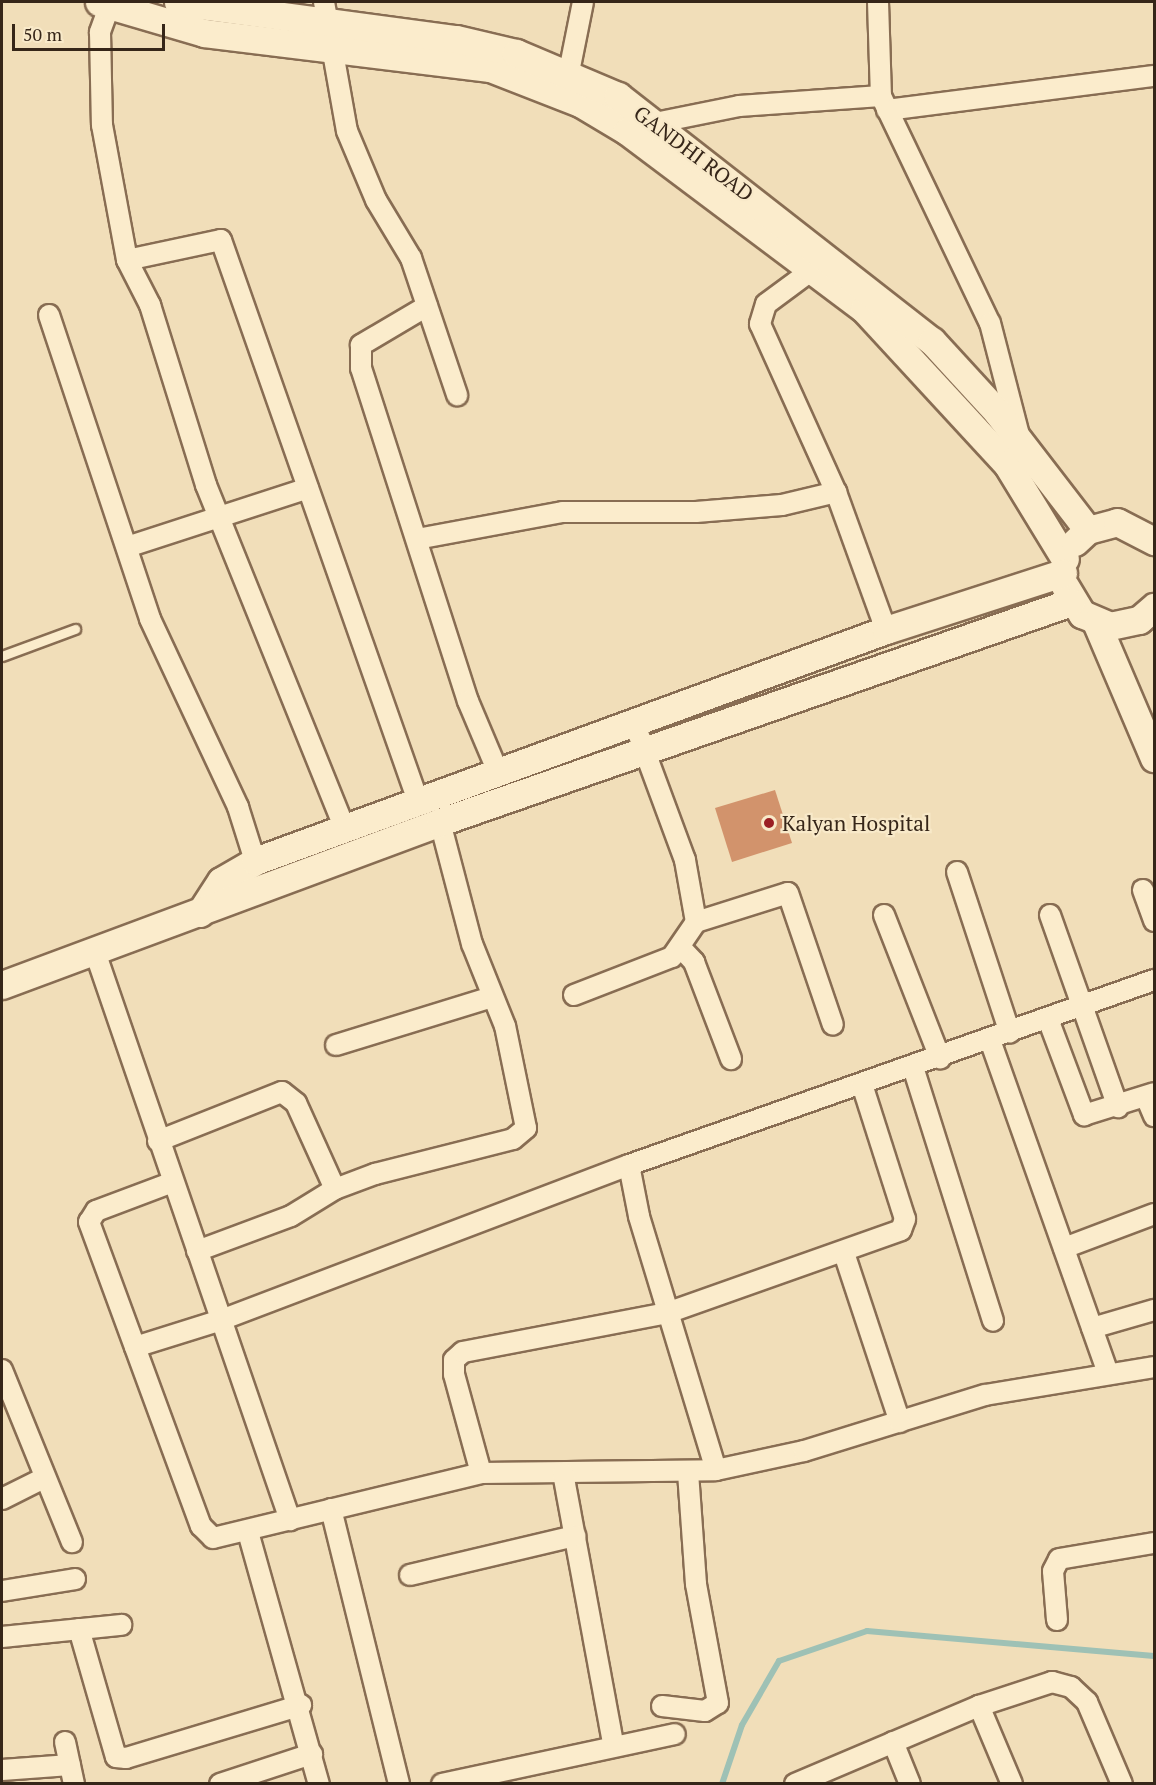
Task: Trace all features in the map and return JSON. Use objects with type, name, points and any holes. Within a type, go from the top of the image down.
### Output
[{"type":"main road","name":"GANDHI ROAD","points":[[178,2],[232,7],[325,24],[456,39],[569,72],[618,96],[656,123],[932,341],[1014,454],[1088,530]]},
{"type":"main road","points":[[104,4],[204,33],[325,24],[539,83],[627,131],[864,309],[1014,454],[1064,566],[1071,602],[1096,622],[1155,758]]},
{"type":"main road","points":[[200,913],[220,881],[255,861],[1064,566],[1088,530],[1117,522],[1155,541]]},
{"type":"main road","points":[[2,985],[94,948],[200,913],[440,822],[1071,602]]},
{"type":"main road","points":[[1096,622],[1125,625],[1155,607]]},
{"type":"street","points":[[569,72],[583,2]]},
{"type":"street","points":[[878,2],[884,103],[990,323],[1014,454]]},
{"type":"street","points":[[104,4],[100,33],[102,124],[127,260],[150,305],[218,516],[344,827]]},
{"type":"street","points":[[325,24],[347,131],[376,200],[411,258],[457,395]]},
{"type":"street","points":[[656,123],[729,107],[884,103],[1155,76]]},
{"type":"street","points":[[127,260],[221,240],[418,801]]},
{"type":"street","points":[[812,270],[766,304],[760,324],[836,492],[886,630]]},
{"type":"street","points":[[427,306],[361,345],[361,368],[468,701],[498,772]]},
{"type":"street","points":[[49,315],[130,546],[150,619],[238,807],[255,861]]},
{"type":"street","points":[[130,546],[308,488]]},
{"type":"street","points":[[417,539],[563,512],[696,512],[782,505],[836,492]]},
{"type":"street","points":[[574,994],[682,949],[696,922],[685,860],[642,751],[634,722]]},
{"type":"street","points":[[196,1251],[291,1216],[335,1189],[521,1135],[527,1118],[505,1026],[492,997],[440,822]]},
{"type":"street","points":[[957,872],[1010,1033]]},
{"type":"street","points":[[1143,890],[1155,921]]},
{"type":"street","points":[[696,922],[788,893],[833,1025]]},
{"type":"street","points":[[884,915],[940,1058]]},
{"type":"street","points":[[1050,915],[1118,1107]]},
{"type":"street","points":[[94,948],[172,1182],[290,1520]]},
{"type":"street","points":[[682,949],[694,962],[731,1059]]},
{"type":"street","points":[[135,1347],[221,1320],[629,1165],[940,1058],[1155,980]]},
{"type":"street","points":[[336,1045],[492,997]]},
{"type":"street","points":[[1048,1019],[1084,1115],[1118,1107],[1150,1095],[1155,1116]]},
{"type":"street","points":[[990,1040],[1108,1372]]},
{"type":"street","points":[[913,1067],[993,1322]]},
{"type":"street","points":[[481,1473],[454,1360],[476,1347],[591,1332],[667,1313],[895,1234],[905,1219],[862,1084]]},
{"type":"street","points":[[158,1141],[282,1092],[296,1103],[335,1189]]},
{"type":"street","points":[[629,1165],[667,1313],[716,1470]]},
{"type":"street","points":[[172,1182],[96,1211],[89,1222],[204,1532],[213,1538],[248,1532],[331,1509],[481,1473],[716,1470],[900,1422],[985,1395],[1108,1372],[1155,1367]]},
{"type":"street","points":[[1064,1248],[1155,1214]]},
{"type":"street","points":[[844,1253],[900,1422]]},
{"type":"street","points":[[1092,1328],[1155,1310]]},
{"type":"street","points":[[2,1370],[42,1479],[72,1542]]},
{"type":"street","points":[[662,1706],[705,1711],[718,1703],[696,1584],[688,1472]]},
{"type":"street","points":[[564,1473],[614,1743]]},
{"type":"street","points":[[2,1499],[42,1479]]},
{"type":"street","points":[[331,1509],[399,1784]]},
{"type":"street","points":[[248,1532],[301,1705],[319,1784]]},
{"type":"street","points":[[410,1575],[575,1536]]},
{"type":"street","points":[[1057,1620],[1053,1572],[1059,1559],[1155,1543]]},
{"type":"street","points":[[2,1591],[75,1579]]},
{"type":"street","points":[[2,1637],[121,1625]]},
{"type":"street","points":[[79,1629],[116,1756],[126,1758],[301,1705]]},
{"type":"street","points":[[795,1784],[979,1706],[1052,1682],[1071,1688],[1087,1702],[1122,1784]]},
{"type":"street","points":[[979,1706],[1012,1784]]},
{"type":"street","points":[[442,1784],[614,1743],[675,1734]]},
{"type":"street","points":[[2,1770],[72,1774],[65,1742]]},
{"type":"street","points":[[892,1742],[910,1784]]},
{"type":"street","points":[[220,1784],[312,1754]]},
{"type":"lane","points":[[2,656],[75,629]]},
{"type":"building","points":[[775,790],[792,843],[732,862],[715,808]]},
{"type":"waterway","points":[[722,1784],[742,1725],[779,1661],[867,1631],[1154,1656]]},
{"type":"place","name":"Kalyan Hospital","points":[[769,823]]}]
